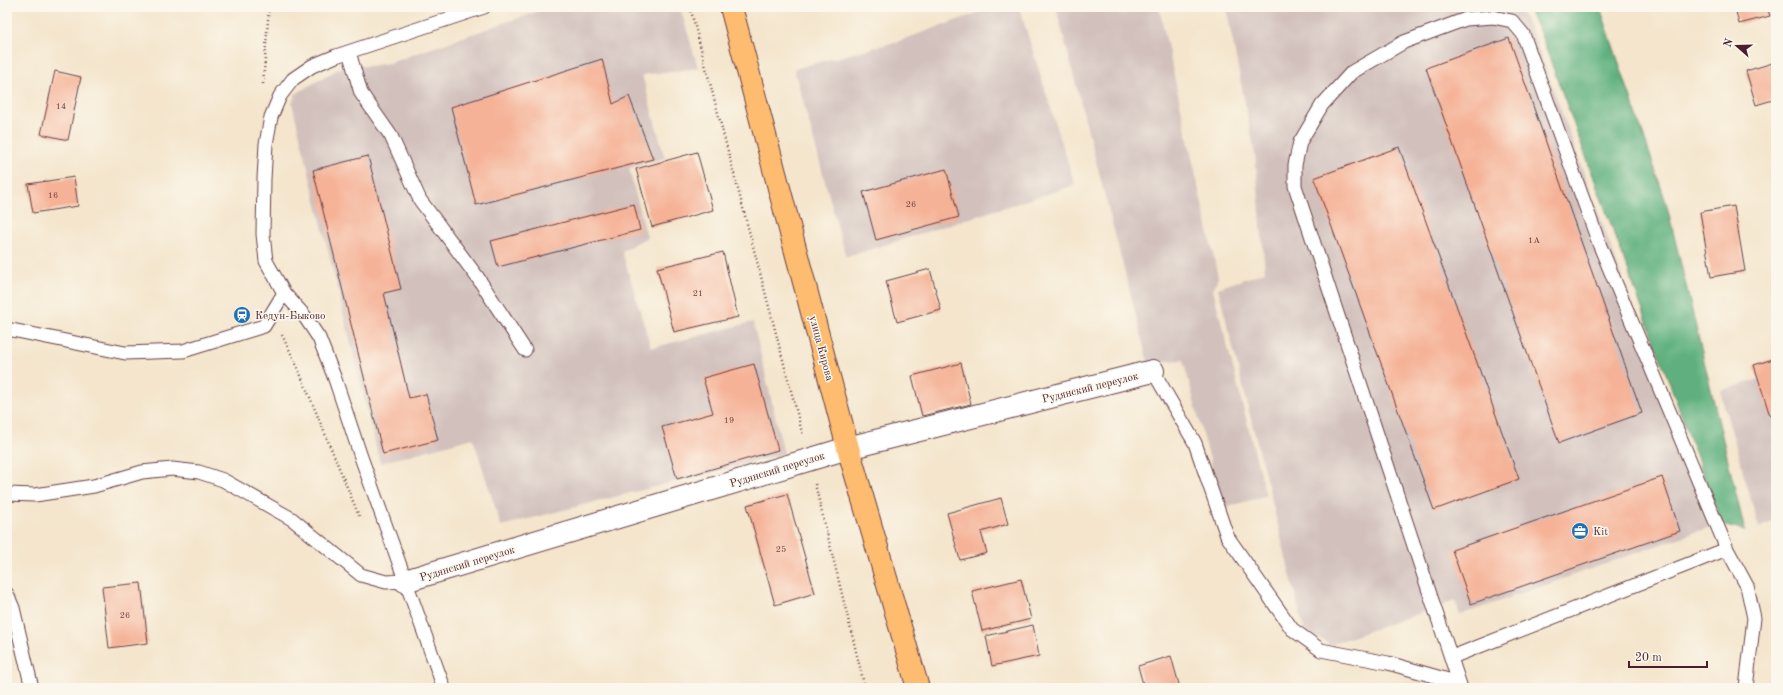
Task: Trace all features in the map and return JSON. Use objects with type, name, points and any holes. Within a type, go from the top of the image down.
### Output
[{"type":"main road","name":"улица Кирова","points":[[731,7],[848,448],[918,688]]},
{"type":"street","name":"Рудянский переулок","points":[[405,581],[848,448],[1153,371]]},
{"type":"lane","points":[[444,688],[361,457],[335,379],[318,338],[303,314],[284,293],[266,261],[263,234],[266,144],[271,117],[280,96],[293,80],[312,66],[349,52],[484,7]]},
{"type":"lane","points":[[1460,685],[1310,234],[1295,186],[1294,166],[1300,142],[1322,105],[1352,72],[1404,42],[1466,19],[1493,17],[1512,22],[1523,34],[1600,246],[1727,549],[1747,586],[1754,618],[1746,688]]},
{"type":"lane","points":[[349,52],[361,93],[391,136],[420,200],[478,278],[525,350]]},
{"type":"lane","points":[[7,329],[125,353],[183,351],[264,326],[284,293]]},
{"type":"lane","points":[[1153,371],[1195,443],[1227,536],[1292,629],[1322,650],[1388,663],[1460,685]]},
{"type":"lane","points":[[7,494],[36,495],[94,486],[142,472],[172,469],[199,472],[223,480],[292,519],[361,575],[386,582],[405,581]]},
{"type":"lane","points":[[1452,658],[1727,549]]},
{"type":"lane","points":[[7,594],[13,608],[32,688]]},
{"type":"path","points":[[690,7],[809,459],[865,688]]},
{"type":"shaded area","points":[[550,7],[680,7],[698,68],[642,75],[665,158],[629,168],[647,237],[622,251],[651,348],[753,322],[784,454],[501,526],[473,438],[380,463],[292,103],[295,94],[343,66],[370,66],[389,63]]},
{"type":"shaded area","points":[[994,7],[1019,7],[1075,185],[846,257],[794,69],[899,41]]},
{"type":"shaded area","points":[[1056,7],[1159,7],[1218,277],[1213,290],[1266,496],[1223,508],[1183,360],[1148,362]]},
{"type":"shaded area","points":[[1226,7],[1519,7],[1534,37],[1713,526],[1460,615],[1455,601],[1329,645],[1304,629],[1218,288],[1265,272],[1255,154]]},
{"type":"shaded area","points":[[1776,374],[1776,520],[1759,528],[1720,391]]},
{"type":"green space","points":[[1527,7],[1600,7],[1666,202],[1745,531],[1722,525],[1541,35]]},
{"type":"building","points":[[1735,7],[1767,7],[1770,16],[1739,24]]},
{"type":"building","points":[[1509,38],[1642,413],[1559,443],[1426,68]]},
{"type":"building","points":[[602,59],[613,104],[629,96],[653,159],[476,205],[451,107]]},
{"type":"building","points":[[1776,62],[1776,99],[1756,105],[1746,71]]},
{"type":"building","points":[[55,71],[81,77],[68,140],[41,134]]},
{"type":"building","points":[[1399,147],[1519,479],[1434,510],[1314,178]]},
{"type":"building","points":[[697,152],[713,210],[652,227],[636,169]]},
{"type":"building","points":[[368,156],[401,289],[384,293],[409,398],[426,394],[438,440],[383,454],[313,170]]},
{"type":"building","points":[[946,169],[959,217],[876,240],[863,192]]},
{"type":"building","points":[[74,177],[78,206],[33,213],[28,184]]},
{"type":"building","points":[[634,204],[640,230],[498,267],[491,241]]},
{"type":"building","points":[[1734,206],[1745,271],[1711,277],[1700,212]]},
{"type":"building","points":[[723,252],[738,317],[674,332],[657,268]]},
{"type":"building","points":[[930,269],[941,310],[897,322],[886,281]]},
{"type":"building","points":[[1776,358],[1776,414],[1770,416],[1754,365]]},
{"type":"building","points":[[961,363],[971,404],[922,416],[912,376]]},
{"type":"building","points":[[754,364],[778,450],[677,479],[662,427],[713,413],[703,378]]},
{"type":"building","points":[[1662,477],[1680,531],[1471,604],[1452,550]]},
{"type":"building","points":[[787,494],[815,593],[775,605],[747,505]]},
{"type":"building","points":[[1001,498],[1008,524],[981,532],[987,553],[960,560],[947,513]]},
{"type":"building","points":[[1021,579],[1031,619],[982,631],[972,591]]},
{"type":"building","points":[[141,583],[148,643],[109,648],[102,587]]},
{"type":"building","points":[[1033,625],[1039,656],[992,666],[986,636]]},
{"type":"building","points":[[1171,656],[1180,688],[1144,688],[1138,666]]},
{"type":"place","name":"Кедун-Быково","points":[[242,315]]},
{"type":"place","name":"Kit","points":[[1580,531]]}]
